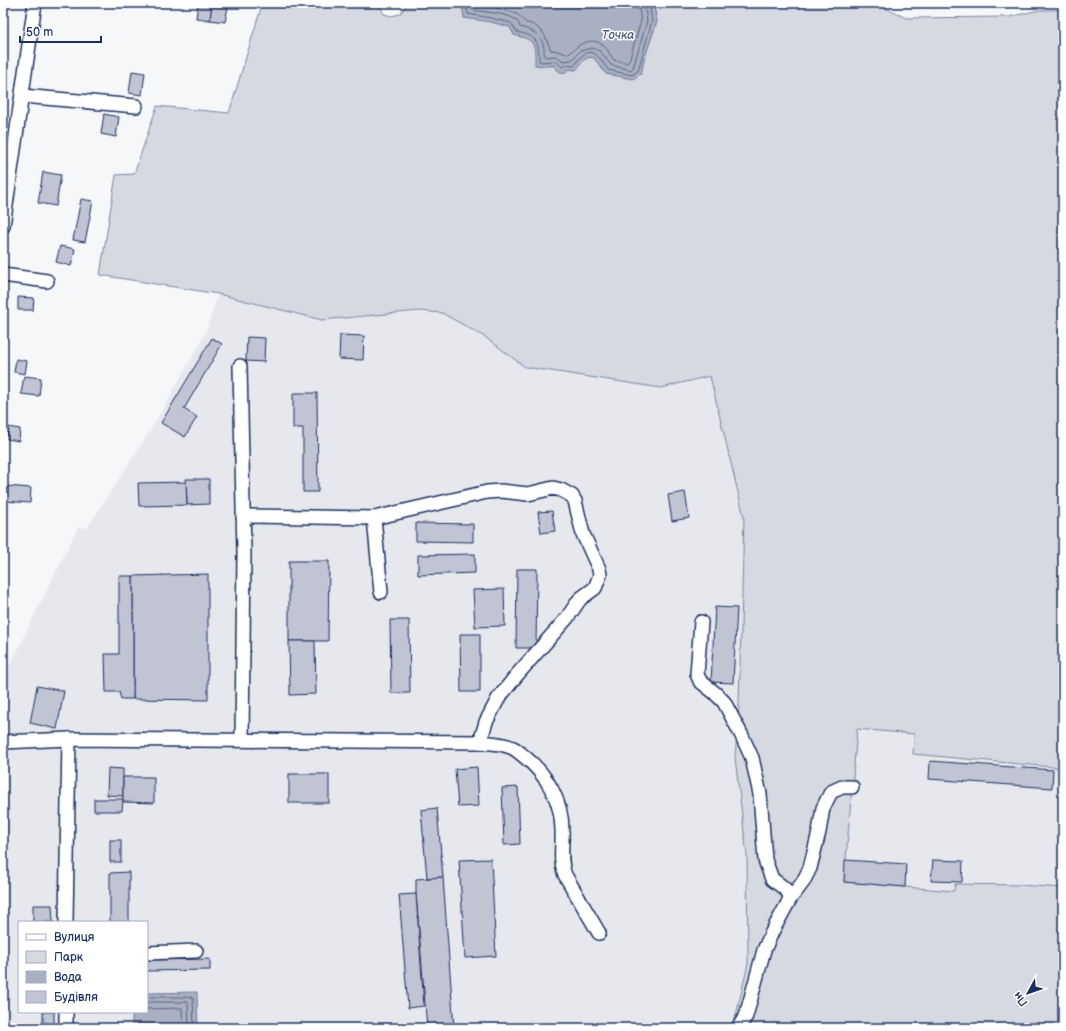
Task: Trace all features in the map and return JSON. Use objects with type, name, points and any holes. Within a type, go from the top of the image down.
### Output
[{"type":"street","points":[[3,226],[35,3]]},
{"type":"street","points":[[22,96],[136,106]]},
{"type":"street","points":[[3,275],[47,281]]},
{"type":"street","points":[[240,366],[243,516],[242,739]]},
{"type":"street","points":[[243,516],[374,518],[487,492],[501,491],[528,494],[553,488],[561,490],[572,496],[575,501],[583,534],[599,569],[599,580],[595,588],[580,599],[567,618],[516,676],[498,699],[486,722],[480,742]]},
{"type":"street","points":[[374,518],[381,592]]},
{"type":"street","points":[[701,622],[697,674],[700,681],[724,702],[752,758],[760,794],[765,860],[772,878],[789,893],[790,899]]},
{"type":"street","points":[[66,921],[70,739]]},
{"type":"street","points":[[3,742],[70,739],[242,739],[480,742],[496,743],[513,748],[530,761],[548,782],[560,811],[562,830],[562,867],[565,875],[599,933]]},
{"type":"street","points":[[738,1028],[746,1016],[764,950],[772,932],[790,899],[803,882],[810,868],[823,808],[831,792],[842,787],[852,787]]},
{"type":"street","points":[[148,954],[196,952]]},
{"type":"street","points":[[66,1013],[66,1028]]},
{"type":"shaded area","points":[[218,294],[322,320],[419,311],[442,313],[485,337],[525,367],[661,388],[710,376],[744,517],[739,705],[735,758],[747,856],[748,964],[736,1015],[729,1028],[563,1028],[512,1023],[500,1028],[3,1028],[3,864],[6,860],[6,809],[3,802],[3,679],[78,527],[87,528],[151,430],[206,332]]},
{"type":"shaded area","points":[[857,729],[914,734],[913,754],[1063,768],[1063,888],[1020,885],[956,884],[954,891],[844,882]]},
{"type":"green space","points":[[260,3],[382,3],[380,6],[384,14],[391,16],[400,14],[408,3],[459,3],[491,22],[510,27],[514,35],[527,38],[532,42],[546,66],[576,70],[586,58],[594,57],[606,74],[618,75],[624,78],[641,74],[657,21],[653,3],[875,3],[906,18],[1009,17],[1039,10],[1063,10],[1063,768],[913,754],[914,734],[857,729],[844,882],[954,891],[955,884],[1020,885],[1063,888],[1063,1028],[729,1028],[736,1015],[748,964],[747,856],[735,758],[739,705],[744,517],[710,376],[661,388],[525,367],[485,337],[442,313],[419,311],[322,320],[218,294],[100,275],[116,175],[134,174],[157,106],[229,113],[261,8]]},
{"type":"water","name":"Точка","points":[[459,3],[653,3],[657,21],[641,74],[633,79],[606,74],[594,58],[591,57],[586,59],[576,70],[567,69],[566,72],[562,73],[557,70],[555,65],[535,65],[535,52],[533,44],[527,39],[514,35],[510,27],[491,22],[464,18],[462,5]]},
{"type":"water","points":[[197,992],[198,1028],[132,1028],[132,1013],[148,1013],[148,993]]},
{"type":"building","points":[[198,3],[212,4],[210,20],[196,18]]},
{"type":"building","points":[[212,4],[228,7],[225,22],[210,20]]},
{"type":"building","points":[[132,71],[145,73],[142,95],[129,93]]},
{"type":"building","points":[[104,114],[119,117],[116,137],[101,134]]},
{"type":"building","points":[[43,172],[61,175],[56,206],[38,203]]},
{"type":"building","points":[[81,199],[93,201],[85,242],[73,240]]},
{"type":"building","points":[[60,246],[75,249],[71,266],[56,262]]},
{"type":"building","points":[[18,297],[34,298],[33,310],[18,310]]},
{"type":"building","points":[[340,335],[364,336],[363,360],[339,359]]},
{"type":"building","points":[[247,337],[265,338],[264,362],[246,361]]},
{"type":"building","points":[[212,338],[222,344],[184,409],[197,417],[185,437],[161,423]]},
{"type":"building","points":[[16,359],[27,361],[25,374],[14,372]]},
{"type":"building","points":[[24,376],[41,378],[39,396],[21,394]]},
{"type":"building","points":[[293,393],[317,393],[318,492],[303,492],[303,428],[293,428]]},
{"type":"building","points":[[8,427],[20,429],[19,441],[7,439]]},
{"type":"building","points":[[186,479],[209,479],[209,504],[187,505]]},
{"type":"building","points":[[186,482],[187,505],[139,506],[138,483]]},
{"type":"building","points":[[6,486],[31,488],[30,503],[5,501]]},
{"type":"building","points":[[685,492],[689,518],[672,521],[668,495]]},
{"type":"building","points":[[552,511],[555,531],[541,533],[538,512]]},
{"type":"building","points":[[416,523],[473,524],[473,542],[416,541]]},
{"type":"building","points":[[475,554],[475,573],[418,575],[418,555]]},
{"type":"building","points":[[289,561],[329,561],[328,641],[289,641]]},
{"type":"building","points":[[517,569],[537,569],[536,648],[516,648]]},
{"type":"building","points":[[208,574],[208,700],[133,699],[133,576]]},
{"type":"building","points":[[119,576],[133,576],[133,699],[121,699],[119,692],[106,692],[105,654],[119,654]]},
{"type":"building","points":[[504,589],[505,626],[475,627],[473,590]]},
{"type":"building","points":[[715,607],[737,608],[733,683],[711,682]]},
{"type":"building","points":[[390,620],[409,620],[410,693],[391,693]]},
{"type":"building","points":[[460,634],[480,634],[480,692],[461,692]]},
{"type":"building","points":[[289,641],[315,641],[316,694],[290,695]]},
{"type":"building","points":[[37,686],[64,691],[57,729],[30,723]]},
{"type":"building","points":[[930,761],[1053,770],[1052,788],[929,779]]},
{"type":"building","points":[[477,767],[479,806],[458,807],[455,769]]},
{"type":"building","points":[[108,768],[123,769],[123,796],[107,795]]},
{"type":"building","points":[[289,774],[329,774],[329,803],[289,803]]},
{"type":"building","points":[[123,777],[154,777],[154,803],[123,802]]},
{"type":"building","points":[[518,787],[520,844],[504,845],[502,788]]},
{"type":"building","points":[[94,799],[123,799],[122,811],[94,811]]},
{"type":"building","points":[[3,808],[6,809],[6,860],[3,860]]},
{"type":"building","points":[[437,808],[443,877],[427,878],[421,810]]},
{"type":"building","points":[[110,840],[121,840],[121,862],[110,862]]},
{"type":"building","points":[[491,859],[496,956],[465,958],[459,860]]},
{"type":"building","points":[[845,860],[906,864],[905,887],[844,882]]},
{"type":"building","points":[[933,860],[963,861],[962,882],[931,881]]},
{"type":"building","points":[[129,872],[129,921],[110,921],[110,873]]},
{"type":"building","points":[[443,877],[454,1028],[427,1028],[416,879]]},
{"type":"building","points":[[416,894],[424,1006],[408,1008],[399,895]]},
{"type":"building","points":[[33,905],[52,905],[53,921],[33,921]]},
{"type":"building","points":[[210,959],[210,970],[148,971],[148,960]]},
{"type":"building","points":[[43,1013],[54,1013],[54,1028],[43,1028]]}]
